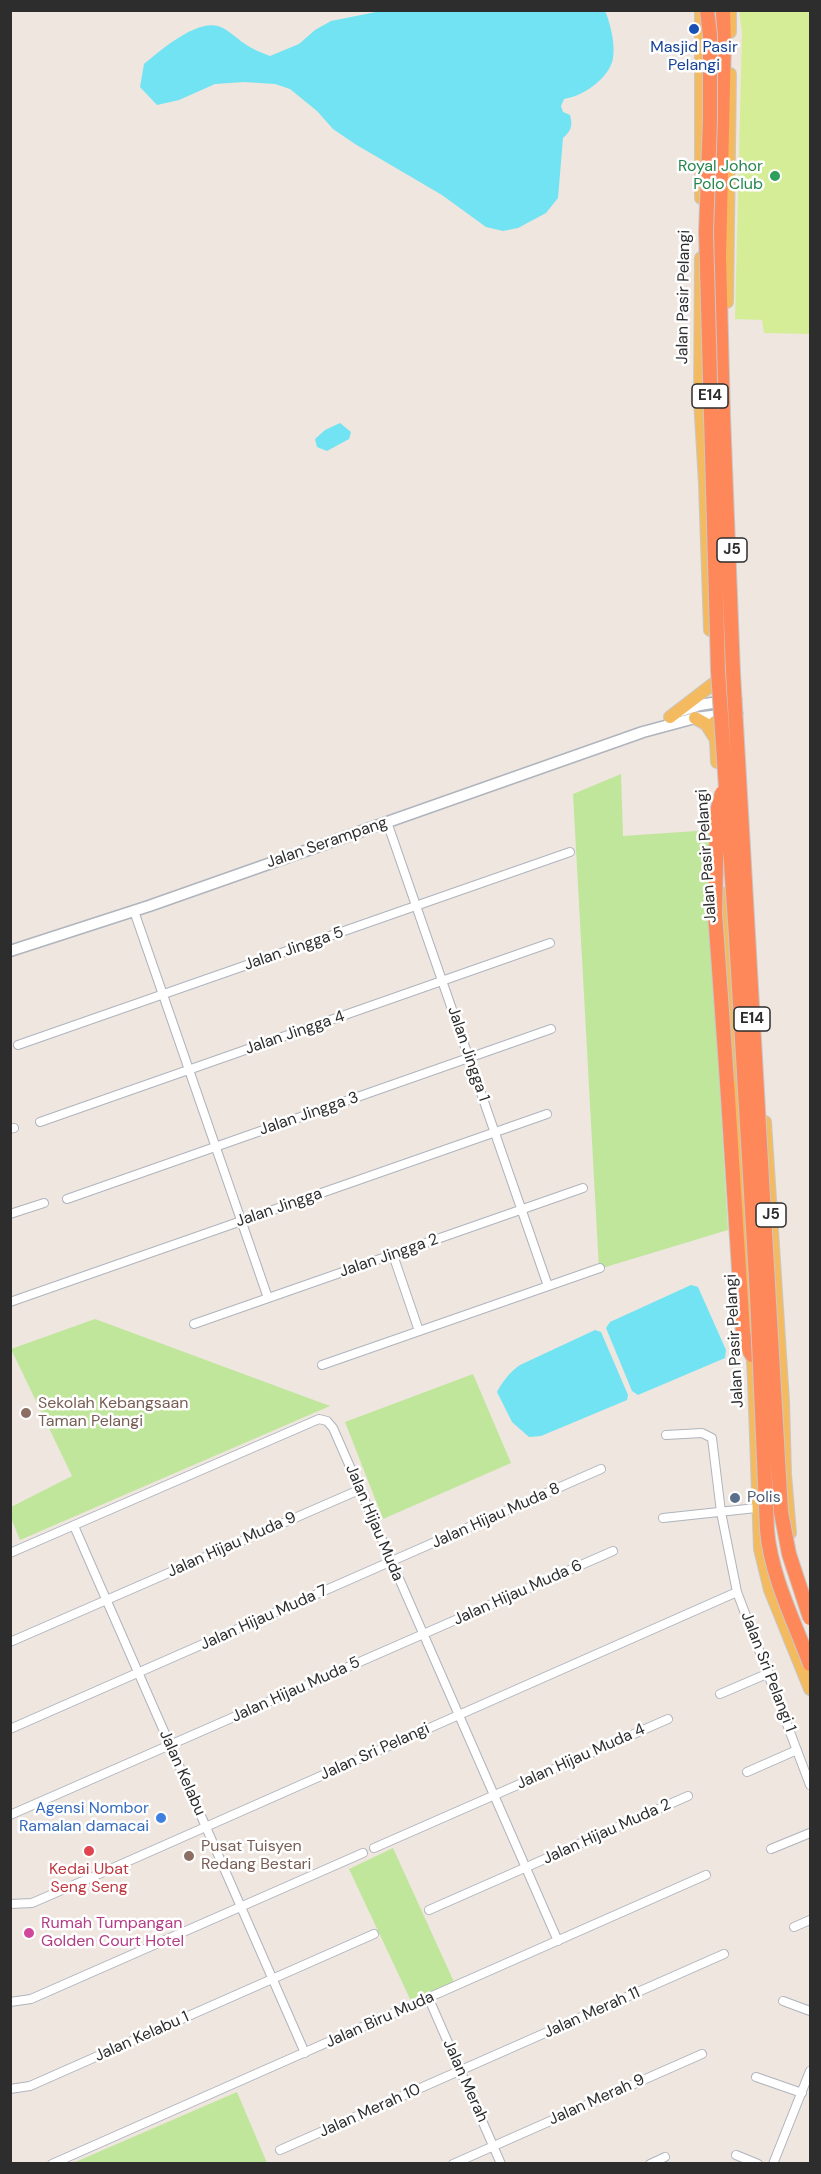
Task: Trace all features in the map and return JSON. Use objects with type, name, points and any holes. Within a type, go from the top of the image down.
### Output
[{"type":"highway","name":"E14","points":[[707,10],[710,35],[710,99],[706,232],[718,671],[756,1284],[768,1543],[782,1592],[810,1664]]},
{"type":"highway","name":"E14","points":[[723,10],[724,65],[719,257],[728,543],[745,897],[781,1512],[789,1554],[810,1618]]},
{"type":"highway","points":[[724,782],[717,813],[716,913],[743,1333],[752,1355]]},
{"type":"main road","name":"Jalan Pasir Pelangi","points":[[701,10],[700,399],[714,708],[736,1048],[760,1549],[764,1570],[810,1689]]},
{"type":"main road","name":"J5","points":[[730,10],[727,337],[736,699],[747,801],[790,1533],[798,1569],[810,1603]]},
{"type":"main road","points":[[670,717],[713,684]]},
{"type":"main road","name":"Jalan Serampang","points":[[10,951],[134,911],[643,732],[695,718],[736,699]]},
{"type":"main road","name":"Jalan Serampang","points":[[643,732],[689,708],[714,708],[737,713]]},
{"type":"main road","points":[[695,718],[706,724],[716,740]]},
{"type":"street","name":"Jalan Jingga 1","points":[[387,822],[548,1286]]},
{"type":"street","name":"Jalan Jingga 5","points":[[18,1045],[570,852]]},
{"type":"street","points":[[134,911],[268,1298]]},
{"type":"street","name":"Jalan Jingga 4","points":[[40,1122],[550,943]]},
{"type":"street","name":"Jalan Jingga 3","points":[[67,1199],[551,1029]]},
{"type":"street","name":"Jalan Jingga","points":[[10,1302],[547,1114]]},
{"type":"street","name":"Jalan Jingga 2","points":[[194,1324],[583,1188]]},
{"type":"street","points":[[10,1214],[44,1203]]},
{"type":"street","points":[[393,1255],[419,1331]]},
{"type":"street","points":[[322,1365],[600,1268]]},
{"type":"street","name":"Jalan Hijau Muda","points":[[10,1553],[320,1419],[327,1421],[333,1428],[558,1941]]},
{"type":"street","name":"Jalan Sri Pelangi 1","points":[[666,1436],[702,1433],[712,1438],[721,1512],[737,1592],[810,1785]]},
{"type":"street","name":"Jalan Hijau Muda 8","points":[[391,1563],[601,1469]]},
{"type":"street","name":"Jalan Hijau Muda 9","points":[[10,1642],[359,1490]]},
{"type":"street","points":[[663,1518],[788,1504]]},
{"type":"street","name":"Jalan Kelabu","points":[[74,1526],[305,2052]]},
{"type":"street","name":"Jalan Hijau Muda 6","points":[[423,1635],[613,1551]]},
{"type":"street","name":"Jalan Hijau Muda 7","points":[[10,1729],[391,1563]]},
{"type":"street","name":"Jalan Sri Pelangi","points":[[10,1905],[32,1903],[737,1592]]},
{"type":"street","name":"Jalan Hijau Muda 5","points":[[10,1815],[423,1635]]},
{"type":"street","points":[[720,1694],[769,1673]]},
{"type":"street","name":"Jalan Hijau Muda 4","points":[[374,1848],[668,1719]]},
{"type":"street","points":[[747,1772],[797,1750]]},
{"type":"street","name":"Jalan Hijau Muda 2","points":[[429,1910],[688,1796]]},
{"type":"street","points":[[771,1849],[810,1833]]},
{"type":"street","points":[[10,2002],[31,1999],[363,1853]]},
{"type":"street","name":"Jalan Biru Muda","points":[[52,2163],[429,1999],[706,1875]]},
{"type":"street","points":[[794,1927],[810,1920]]},
{"type":"street","name":"Jalan Kelabu 1","points":[[10,2090],[30,2086],[374,1934]]},
{"type":"street","name":"Jalan Merah 11","points":[[460,2071],[724,1954]]},
{"type":"street","name":"Jalan Merah","points":[[429,1999],[501,2163]]},
{"type":"street","points":[[783,2001],[810,2011]]},
{"type":"street","name":"Jalan Merah 9","points":[[453,2163],[702,2054]]},
{"type":"street","name":"Jalan Merah 10","points":[[280,2150],[460,2071]]},
{"type":"street","points":[[773,2163],[810,2071]]},
{"type":"street","points":[[756,2077],[802,2093]]},
{"type":"street","points":[[736,2155],[758,2163]]},
{"type":"street","points":[[650,2163],[665,2157]]},
{"type":"green space","name":"Royal Johor Polo Club","points":[[739,11],[810,11],[810,334],[764,333],[762,320],[735,319],[742,32]]},
{"type":"green space","points":[[621,774],[623,836],[711,830],[713,972],[728,1230],[599,1269],[573,794]]},
{"type":"green space","points":[[95,1319],[330,1406],[20,1540],[11,1518],[11,1507],[72,1476],[11,1349]]},
{"type":"green space","points":[[473,1374],[511,1463],[383,1519],[345,1422]]},
{"type":"green space","points":[[393,1848],[454,1982],[411,2001],[349,1869]]},
{"type":"green space","points":[[237,2092],[267,2163],[73,2163]]},
{"type":"water","points":[[381,11],[605,11],[614,47],[610,67],[596,84],[584,92],[564,99],[561,106],[563,112],[570,115],[571,125],[570,131],[563,138],[558,198],[546,213],[518,228],[503,231],[486,227],[442,195],[355,144],[333,129],[317,111],[290,89],[275,84],[244,82],[215,84],[179,100],[157,105],[140,87],[144,64],[178,38],[209,25],[222,27],[248,46],[270,56],[299,44],[315,30],[331,21]]},
{"type":"water","points":[[340,423],[351,432],[349,439],[327,451],[317,447],[315,439],[325,430]]},
{"type":"water","points":[[691,1285],[698,1287],[726,1350],[725,1358],[638,1395],[632,1391],[606,1328],[610,1322]]},
{"type":"water","points":[[595,1330],[601,1332],[628,1395],[627,1400],[541,1436],[529,1437],[512,1422],[497,1392],[499,1388],[520,1365]]},
{"type":"place","name":"Masjid Pasir Pelangi","points":[[694,29]]},
{"type":"place","name":"Royal Johor Polo Club","points":[[775,176]]},
{"type":"place","name":"Sekolah Kebangsaan Taman Pelangi","points":[[26,1413]]},
{"type":"place","name":"Polis","points":[[735,1498]]},
{"type":"place","name":"Agensi Nombor Ramalan damacai","points":[[161,1818]]},
{"type":"place","name":"Kedai Ubat Seng Seng","points":[[89,1851]]},
{"type":"place","name":"Pusat Tuisyen Redang Bestari","points":[[189,1856]]},
{"type":"place","name":"Rumah Tumpangan Golden Court Hotel","points":[[29,1933]]}]
